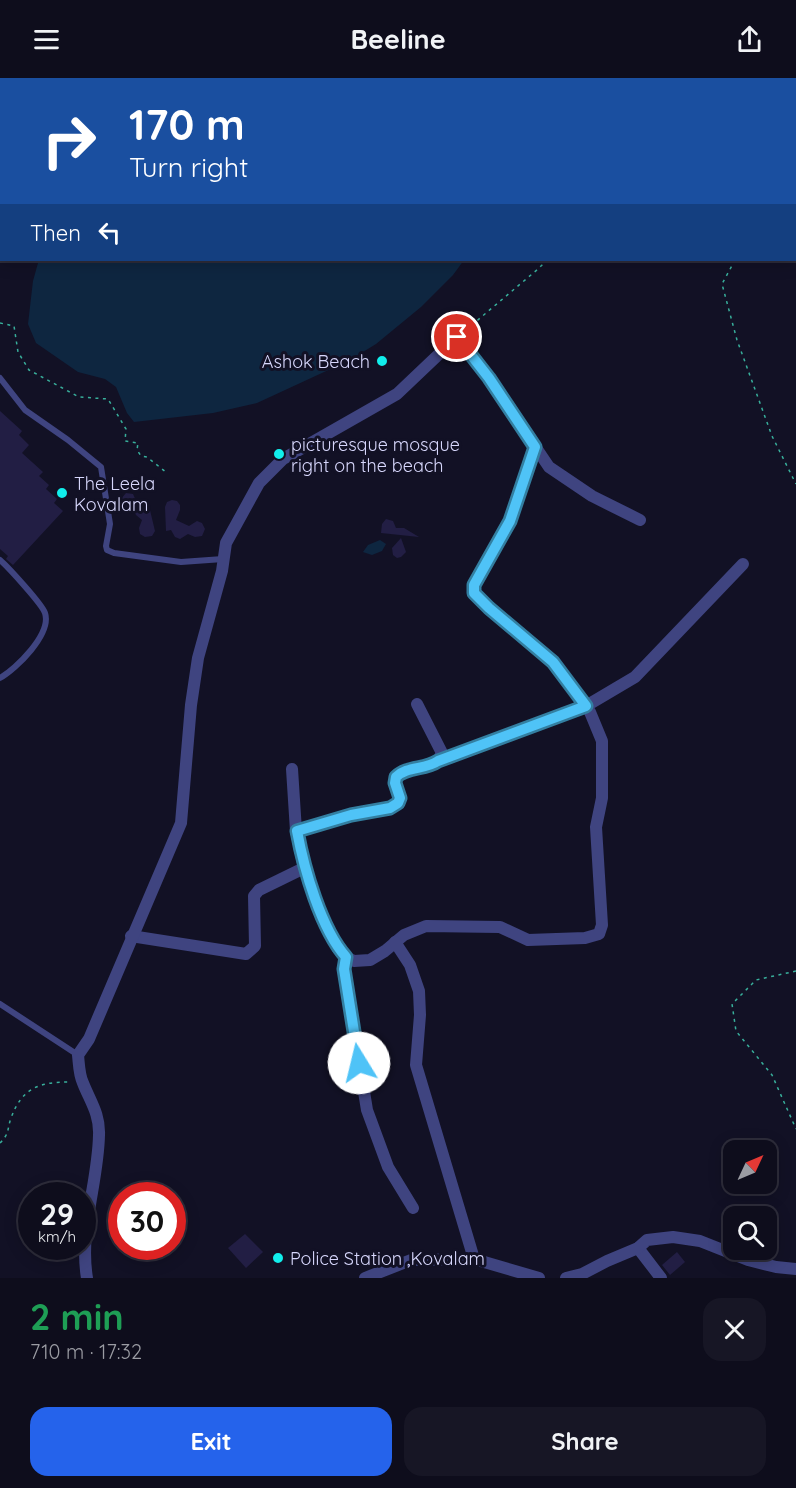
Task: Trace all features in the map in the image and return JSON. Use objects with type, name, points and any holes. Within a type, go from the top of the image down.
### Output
[{"type":"street","points":[[87,1278],[84,1258],[87,1221],[99,1134],[95,1106],[82,1081],[78,1055],[89,1039],[181,823],[191,705],[198,658],[224,559],[226,543],[260,483],[283,459],[310,441],[397,394],[457,337],[489,378],[549,467],[592,496],[640,520]]},
{"type":"street","points":[[348,962],[370,960],[414,929],[426,926],[500,927],[528,940],[585,938],[599,934],[602,925],[596,827],[602,798],[602,741],[586,706],[553,662],[474,593],[474,585],[510,521],[535,447]]},
{"type":"street","points":[[297,831],[351,815],[395,806],[400,798],[395,783],[399,774],[430,766],[586,706],[635,677],[743,564]]},
{"type":"street","points":[[417,704],[442,753],[438,761]]},
{"type":"street","points":[[292,769],[297,831],[304,868],[338,949],[348,962],[367,1110],[388,1167],[412,1208]]},
{"type":"street","points":[[131,936],[246,954],[255,946],[254,896],[259,890],[304,868]]},
{"type":"street","points":[[395,942],[410,965],[419,991],[420,1015],[416,1065],[474,1259]]},
{"type":"street","points":[[566,1278],[582,1274],[638,1248],[647,1240],[673,1237],[700,1241],[748,1260],[796,1269]]},
{"type":"street","points":[[638,1248],[661,1278]]},
{"type":"street","points":[[365,1278],[411,1260],[474,1259],[517,1275],[539,1278]]},
{"type":"lane","points":[[0,378],[25,410],[68,440],[101,467],[110,524],[107,550],[114,553],[181,562],[224,559]]},
{"type":"lane","points":[[0,560],[45,613],[45,630],[11,672],[0,678]]},
{"type":"lane","points":[[0,1004],[78,1055]]},
{"type":"path","points":[[457,337],[546,261]]},
{"type":"path","points":[[734,261],[722,284],[736,340],[772,436],[796,484]]},
{"type":"path","points":[[0,323],[14,326],[18,352],[29,370],[79,398],[108,399],[126,429],[125,441],[138,443],[137,450],[141,456],[147,457],[167,473]]},
{"type":"path","points":[[796,971],[756,980],[732,1004],[736,1031],[772,1075],[796,1129]]},
{"type":"path","points":[[0,1143],[9,1130],[10,1120],[21,1098],[33,1088],[47,1082],[82,1081]]},
{"type":"water","points":[[37,261],[463,261],[453,275],[421,307],[376,344],[350,360],[257,403],[213,413],[134,422],[127,413],[116,387],[105,379],[78,372],[36,343],[28,324],[33,281]]},
{"type":"water","points":[[380,540],[386,544],[382,551],[372,555],[363,552],[368,545]]},
{"type":"building","points":[[0,411],[22,431],[19,435],[29,445],[22,453],[43,472],[39,476],[49,485],[46,489],[57,499],[54,503],[63,511],[13,565],[0,549]]},
{"type":"building","points":[[126,493],[133,494],[137,503],[145,503],[149,506],[155,531],[152,536],[145,537],[140,534],[139,528],[142,520],[133,509],[122,505],[121,499]]},
{"type":"building","points":[[177,501],[180,505],[176,520],[189,526],[197,521],[202,523],[205,529],[202,536],[195,537],[188,534],[180,539],[175,537],[171,530],[166,531],[165,507],[167,502]]},
{"type":"building","points":[[386,519],[393,521],[396,528],[404,528],[419,537],[381,533],[382,524]]},
{"type":"building","points":[[401,538],[406,552],[397,558],[393,555],[392,548]]},
{"type":"building","points":[[245,1234],[263,1252],[246,1268],[228,1248]]},
{"type":"building","points":[[677,1252],[685,1262],[670,1275],[662,1265]]},
{"type":"place","name":"Ashok Beach","points":[[382,361]]},
{"type":"place","name":"picturesque mosque right on the beach","points":[[279,454]]},
{"type":"place","name":"The Leela Kovalam","points":[[62,493]]},
{"type":"place","name":"Police Station ,Kovalam","points":[[278,1258]]},
{"type":"route","points":[[359,1063],[344,969],[346,957],[338,949],[319,908],[304,868],[297,831],[351,815],[395,806],[400,798],[395,783],[396,777],[401,772],[430,766],[586,706],[553,662],[479,600],[474,593],[474,585],[510,521],[535,447],[489,378],[457,337]]}]
